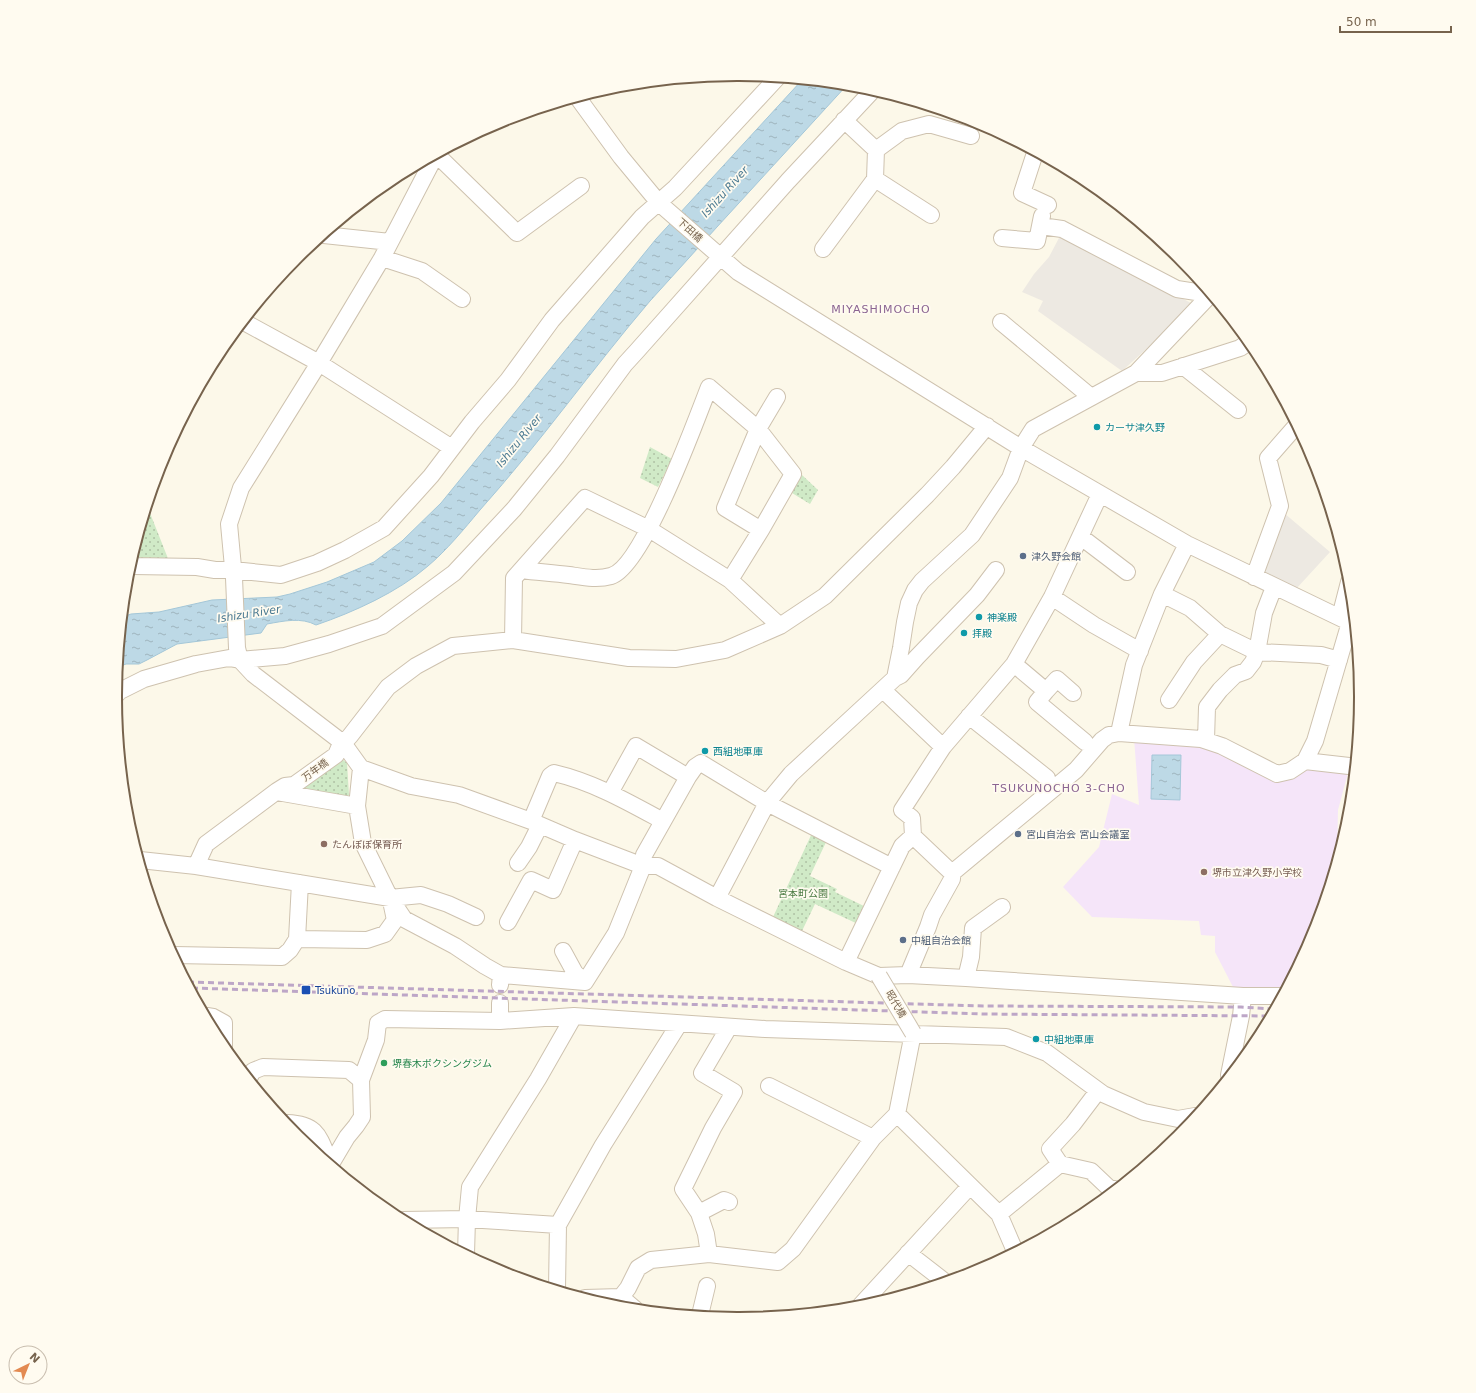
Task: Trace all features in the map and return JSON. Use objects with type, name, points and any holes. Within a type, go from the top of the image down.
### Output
[{"type":"street","points":[[136,566],[153,568],[197,567],[233,574],[281,575],[317,562],[364,541],[384,528],[431,476],[472,422],[508,380],[552,320],[642,217],[675,188],[773,82]]},
{"type":"street","points":[[122,690],[144,679],[196,664],[229,658],[238,654],[285,656],[329,644],[382,626],[454,573],[514,509],[557,456],[625,364],[720,257],[868,95]]},
{"type":"street","name":"下田橋","points":[[581,102],[621,157],[659,202],[738,272],[1021,448],[1187,544],[1274,587],[1348,621]]},
{"type":"street","points":[[823,249],[875,179],[876,150],[844,120]]},
{"type":"street","points":[[876,150],[902,131],[929,124],[971,136]]},
{"type":"street","points":[[439,158],[517,233],[581,186]]},
{"type":"street","points":[[1036,158],[1022,194],[1044,215],[1062,229],[1177,289],[1203,293]]},
{"type":"street","points":[[432,162],[382,258],[241,488],[229,524],[238,654],[253,674],[340,748],[361,768],[411,786],[459,795],[535,823],[643,866],[658,866],[717,898],[846,962],[879,976],[908,975],[1243,996],[1275,996]]},
{"type":"street","points":[[875,179],[931,215]]},
{"type":"street","points":[[1002,238],[1037,241],[1044,215]]},
{"type":"street","points":[[330,236],[390,242]]},
{"type":"street","points":[[382,258],[422,271],[462,299]]},
{"type":"street","points":[[895,678],[904,622],[909,603],[915,590],[922,581],[972,535],[1010,478],[1021,448],[1033,429],[1136,373],[1206,297]]},
{"type":"street","points":[[1001,322],[1092,397]]},
{"type":"street","points":[[248,324],[319,363],[452,448]]},
{"type":"street","points":[[1136,373],[1162,373],[1243,346]]},
{"type":"street","points":[[1183,366],[1238,410]]},
{"type":"street","points":[[520,570],[597,578],[613,576],[625,566],[649,529],[674,474],[709,387],[758,429],[793,474],[730,580]]},
{"type":"street","points":[[761,530],[725,508],[758,429],[777,397]]},
{"type":"street","points":[[340,748],[388,687],[416,666],[453,646],[513,640],[629,658],[676,659],[725,650],[780,626],[825,596],[953,467],[987,426]]},
{"type":"street","points":[[1254,577],[1280,506],[1268,458],[1293,430]]},
{"type":"street","points":[[908,975],[932,915],[952,879],[952,873],[913,836],[912,818],[902,810],[943,747],[1014,664],[1052,597],[1100,494]]},
{"type":"street","points":[[513,640],[514,578],[585,498],[649,529],[730,580],[780,626]]},
{"type":"street","points":[[1081,537],[1127,572]]},
{"type":"street","points":[[1119,733],[1134,665],[1162,594],[1187,544]]},
{"type":"street","points":[[717,898],[767,803],[791,774],[895,678],[901,676],[977,595],[996,570]]},
{"type":"street","points":[[1206,740],[1207,707],[1220,690],[1235,675],[1246,671],[1253,662],[1257,652],[1264,613],[1274,587]]},
{"type":"street","points":[[1162,594],[1190,608],[1220,634],[1257,652],[1321,655],[1339,660]]},
{"type":"street","points":[[1052,597],[1140,651]]},
{"type":"street","points":[[952,873],[1076,770],[1102,740],[1110,735],[1119,733],[1201,738],[1222,746],[1277,774],[1290,771],[1305,761],[1315,741],[1339,660],[1348,621]]},
{"type":"street","points":[[1169,700],[1194,662],[1220,634]]},
{"type":"street","points":[[1014,664],[1046,691]]},
{"type":"street","points":[[1073,693],[1058,679],[1037,702],[1085,742]]},
{"type":"street","points":[[883,690],[943,747]]},
{"type":"street","points":[[969,716],[1047,778]]},
{"type":"street","points":[[196,866],[206,844],[285,788],[288,776],[331,745],[340,748]]},
{"type":"street","points":[[610,792],[636,746],[688,777]]},
{"type":"street","points":[[1305,761],[1349,766]]},
{"type":"street","points":[[585,982],[616,933],[643,866],[644,855],[688,777],[695,767],[701,763],[767,803],[892,866]]},
{"type":"street","points":[[361,768],[357,806],[363,843],[390,898],[404,919],[455,946],[485,966],[501,980],[585,982]]},
{"type":"street","points":[[518,863],[529,847],[550,776],[554,773],[569,776],[610,792],[663,821]]},
{"type":"street","points":[[285,788],[357,806]]},
{"type":"street","points":[[846,962],[902,846],[913,836]]},
{"type":"street","points":[[508,922],[531,880],[553,890],[576,840]]},
{"type":"street","points":[[144,860],[196,866],[390,898],[421,895],[448,904],[476,916]]},
{"type":"street","points":[[180,955],[282,957],[290,950],[297,939],[300,883]]},
{"type":"street","points":[[297,939],[367,940],[385,934],[394,920],[390,898]]},
{"type":"street","points":[[966,978],[971,956],[974,928],[1002,907]]},
{"type":"street","points":[[563,951],[575,973],[585,982]]},
{"type":"street","name":"昭代橋","points":[[879,976],[913,1033]]},
{"type":"street","points":[[1231,1064],[1243,996]]},
{"type":"street","points":[[500,1003],[500,1021]]},
{"type":"street","points":[[466,1249],[470,1187],[538,1079],[574,1016]]},
{"type":"street","points":[[333,1160],[362,1117],[361,1080],[376,1040],[378,1023],[385,1019],[500,1021],[574,1016],[729,1027],[1006,1037],[1047,1053],[1103,1094],[1144,1112],[1178,1119],[1187,1117]]},
{"type":"street","points":[[213,1017],[224,1023],[224,1035]]},
{"type":"street","points":[[558,1285],[558,1225],[604,1145],[679,1024]]},
{"type":"street","points":[[709,1254],[706,1234],[699,1213],[683,1189],[734,1092],[702,1073],[729,1027]]},
{"type":"street","points":[[621,1297],[628,1288],[638,1268],[651,1260],[709,1254],[778,1262],[793,1249],[873,1138],[897,1114],[913,1033]]},
{"type":"street","points":[[252,1074],[254,1071],[263,1067],[349,1070],[361,1080]]},
{"type":"street","points":[[769,1086],[873,1138]]},
{"type":"street","points":[[1098,1091],[1073,1124],[1050,1149],[1060,1164],[1090,1171],[1109,1188]]},
{"type":"street","points":[[897,1114],[998,1214],[1013,1247]]},
{"type":"street","points":[[295,1123],[313,1129],[325,1152]]},
{"type":"street","points":[[998,1214],[1060,1164]]},
{"type":"street","points":[[867,1298],[970,1186]]},
{"type":"street","points":[[699,1213],[724,1200],[729,1202]]},
{"type":"street","points":[[414,1220],[467,1219],[558,1225]]},
{"type":"street","points":[[908,1253],[940,1278]]},
{"type":"street","points":[[701,1311],[707,1286]]},
{"type":"street","points":[[607,1297],[621,1297],[626,1301]]},
{"type":"shaded area","points":[[1060,236],[1195,305],[1122,371],[1038,311],[1043,301],[1022,292],[1034,274],[1049,257]]},
{"type":"shaded area","points":[[1284,513],[1330,552],[1296,589],[1262,572]]},
{"type":"shaded area","name":"堺市立津久野小学校","points":[[1134,738],[1197,740],[1267,771],[1309,766],[1349,769],[1338,810],[1337,837],[1321,894],[1307,932],[1279,989],[1233,987],[1215,952],[1215,936],[1201,935],[1199,921],[1092,917],[1063,887],[1099,847],[1112,794],[1139,805]]},
{"type":"green space","points":[[650,447],[672,459],[658,487],[640,478]]},
{"type":"green space","points":[[802,475],[818,490],[810,504],[792,493]]},
{"type":"green space","points":[[150,514],[169,561],[137,561]]},
{"type":"green space","points":[[342,759],[347,763],[349,795],[345,799],[299,789]]},
{"type":"green space","name":"宮本町公園","points":[[813,831],[828,838],[810,876],[837,889],[835,892],[868,908],[860,925],[815,904],[802,931],[773,917]]},
{"type":"water","name":"Ishizu River","points":[[798,84],[842,90],[650,301],[502,485],[455,539],[428,566],[389,593],[345,614],[316,625],[298,620],[267,624],[261,633],[177,644],[139,664],[124,665],[128,615],[159,612],[212,600],[277,597],[290,594],[327,582],[374,562],[402,541],[441,503],[656,239]]},
{"type":"water","points":[[1152,755],[1181,755],[1180,800],[1151,799]]},
{"type":"railway","points":[[193,982],[983,1006],[1241,1007],[1268,1009]]},
{"type":"railway","points":[[196,988],[983,1014],[1264,1016]]},
{"type":"place","name":"カーサ津久野","points":[[1097,427]]},
{"type":"place","name":"津久野会館","points":[[1023,556]]},
{"type":"place","name":"神楽殿","points":[[979,617]]},
{"type":"place","name":"拝殿","points":[[964,633]]},
{"type":"place","name":"西組地車庫","points":[[705,751]]},
{"type":"place","name":"宮山自治会 宮山会議室","points":[[1018,834]]},
{"type":"place","name":"たんぽぽ保育所","points":[[324,844]]},
{"type":"place","name":"堺市立津久野小学校","points":[[1204,872]]},
{"type":"place","name":"中組自治会館","points":[[903,940]]},
{"type":"place","name":"Tsukuno","points":[[306,990]]},
{"type":"place","name":"中組地車庫","points":[[1036,1039]]},
{"type":"place","name":"堺春木ボクシングジム","points":[[384,1063]]},
{"type":"district","name":"MIYASHIMOCHO","points":[[881,309]]},
{"type":"district","name":"TSUKUNOCHO 3-CHO","points":[[1059,788]]}]
